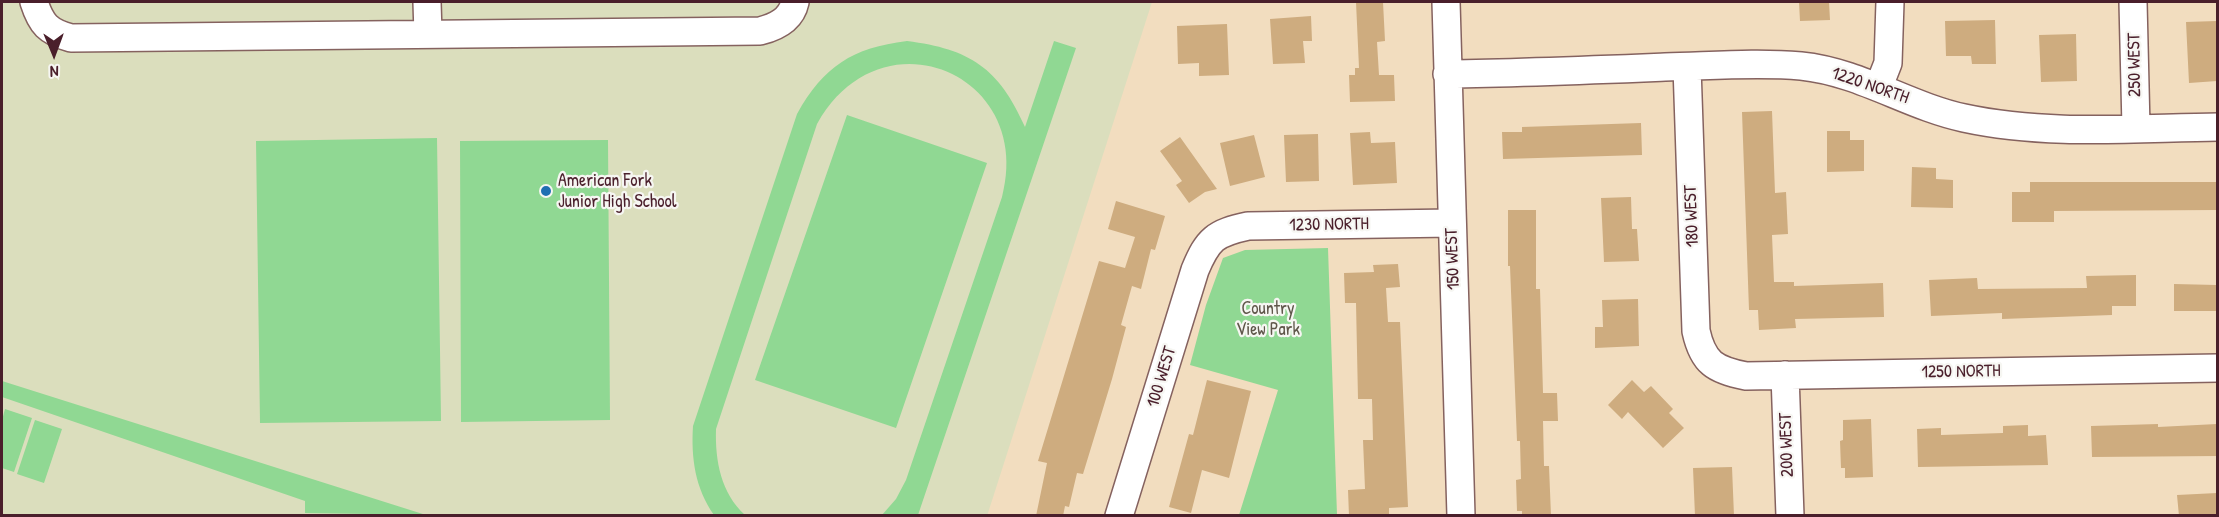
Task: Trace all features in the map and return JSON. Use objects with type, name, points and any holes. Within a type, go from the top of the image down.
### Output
[{"type":"street","points":[[34,2],[41,23],[53,33],[71,38],[760,31],[772,28],[787,19],[795,2]]},
{"type":"street","points":[[428,2],[428,34]]},
{"type":"street","name":"150 WEST","points":[[1446,2],[1461,516]]},
{"type":"street","points":[[1879,86],[1890,55],[1890,2]]},
{"type":"street","name":"250 WEST","points":[[2133,2],[2136,128]]},
{"type":"street","name":"1220 NORTH","points":[[1448,74],[1801,66],[1838,72],[1932,108],[1994,124],[2030,128],[2217,127]]},
{"type":"street","name":"180 WEST","points":[[1687,67],[1696,331],[1700,348],[1709,362]]},
{"type":"street","name":"1230 NORTH","points":[[1209,241],[1224,231],[1248,226],[1452,223]]},
{"type":"street","name":"100 WEST","points":[[1119,516],[1195,270],[1209,241]]},
{"type":"street","name":"1250 NORTH","points":[[1709,362],[1725,372],[1746,376],[2217,368]]},
{"type":"street","name":"200 WEST","points":[[1785,375],[1790,516]]},
{"type":"shaded area","name":"American Fork Junior High School","points":[[2,2],[1152,2],[987,516],[2,515]]},
{"type":"green space","points":[[907,41],[948,50],[980,65],[1004,90],[1025,127],[1054,41],[1076,48],[918,515],[882,515],[896,499],[906,480],[1002,197],[1006,154],[996,118],[975,90],[946,71],[912,64],[878,70],[845,89],[817,124],[716,429],[721,476],[730,497],[745,515],[714,515],[698,483],[693,450],[693,426],[797,114],[818,83],[842,62],[870,49]]},
{"type":"green space","points":[[847,115],[987,163],[896,428],[755,380]]},
{"type":"green space","points":[[437,138],[441,421],[260,423],[256,141]]},
{"type":"green space","points":[[608,140],[610,420],[461,422],[460,141]]},
{"type":"green space","name":"Country View Park","points":[[1328,248],[1337,515],[1239,515],[1278,390],[1190,365],[1206,305],[1223,258],[1245,250]]},
{"type":"green space","points":[[2,381],[426,515],[305,513],[305,501],[2,397]]},
{"type":"green space","points":[[5,409],[32,418],[14,472],[2,468],[2,420]]},
{"type":"green space","points":[[35,420],[62,429],[44,483],[17,474]]},
{"type":"building","points":[[1356,2],[1383,2],[1385,41],[1377,42],[1379,75],[1394,75],[1395,101],[1350,102],[1349,75],[1355,75],[1355,68],[1359,68]]},
{"type":"building","points":[[1799,2],[1829,2],[1830,20],[1800,21]]},
{"type":"building","points":[[1311,16],[1312,41],[1303,41],[1305,63],[1273,64],[1270,19]]},
{"type":"building","points":[[1995,20],[1996,64],[1972,64],[1971,56],[1946,56],[1945,21]]},
{"type":"building","points":[[2217,21],[2217,81],[2189,83],[2186,22]]},
{"type":"building","points":[[1227,24],[1229,75],[1199,76],[1199,63],[1178,64],[1177,26]]},
{"type":"building","points":[[2076,34],[2077,81],[2041,82],[2039,35]]},
{"type":"building","points":[[1772,111],[1775,193],[1786,192],[1788,234],[1772,235],[1774,282],[1794,282],[1794,286],[1883,283],[1884,317],[1795,319],[1796,328],[1759,330],[1758,310],[1749,310],[1742,112]]},
{"type":"building","points":[[1641,123],[1642,155],[1503,159],[1502,132],[1522,132],[1522,127]]},
{"type":"building","points":[[1827,131],[1850,131],[1850,140],[1864,140],[1864,171],[1827,172]]},
{"type":"building","points":[[1370,132],[1371,143],[1395,142],[1397,183],[1353,185],[1350,133]]},
{"type":"building","points":[[1318,134],[1319,181],[1286,182],[1284,135]]},
{"type":"building","points":[[1254,135],[1265,177],[1230,186],[1220,143]]},
{"type":"building","points":[[1180,137],[1217,189],[1205,192],[1189,203],[1176,185],[1182,181],[1160,151]]},
{"type":"building","points":[[1912,167],[1936,168],[1936,179],[1953,180],[1953,208],[1911,207]]},
{"type":"building","points":[[2030,182],[2217,182],[2217,210],[2054,211],[2054,222],[2012,222],[2012,192],[2030,192]]},
{"type":"building","points":[[1631,197],[1632,229],[1637,229],[1639,261],[1604,262],[1601,198]]},
{"type":"building","points":[[1116,201],[1165,216],[1155,250],[1151,249],[1141,289],[1132,286],[1121,325],[1126,327],[1112,379],[1083,474],[1077,473],[1069,507],[1065,506],[1063,516],[1036,516],[1047,463],[1038,461],[1099,261],[1125,268],[1135,237],[1108,229]]},
{"type":"building","points":[[1508,210],[1536,210],[1536,289],[1540,289],[1543,393],[1557,393],[1558,421],[1543,421],[1544,466],[1549,466],[1551,516],[1522,516],[1522,511],[1517,511],[1516,480],[1521,479],[1520,441],[1517,441],[1510,266],[1508,266]]},
{"type":"building","points":[[1398,264],[1400,287],[1386,288],[1388,322],[1400,322],[1408,507],[1389,508],[1389,516],[1349,516],[1348,490],[1365,489],[1363,440],[1373,440],[1372,399],[1358,399],[1356,303],[1345,303],[1344,273],[1374,272],[1373,265]]},
{"type":"building","points":[[2136,275],[2136,306],[2112,306],[2112,315],[2002,319],[2002,313],[1931,316],[1929,280],[1977,278],[1978,289],[2087,288],[2086,276]]},
{"type":"building","points":[[2174,284],[2217,285],[2217,311],[2174,311]]},
{"type":"building","points":[[1638,299],[1639,346],[1595,348],[1595,327],[1603,327],[1602,300]]},
{"type":"building","points":[[1207,380],[1251,391],[1229,478],[1202,470],[1191,513],[1169,507],[1189,434],[1193,435]]},
{"type":"building","points":[[1632,380],[1644,392],[1651,386],[1673,409],[1669,413],[1684,428],[1663,448],[1628,412],[1622,419],[1608,405]]},
{"type":"building","points":[[1871,419],[1873,477],[1845,478],[1845,468],[1841,468],[1840,441],[1843,440],[1843,420]]},
{"type":"building","points":[[2158,424],[2158,427],[2217,424],[2217,456],[2092,457],[2091,426]]},
{"type":"building","points":[[2028,425],[2028,436],[2046,435],[2048,465],[1918,467],[1917,429],[1941,428],[1941,435],[2003,433],[2003,426]]},
{"type":"building","points":[[1732,467],[1734,516],[1695,516],[1693,468]]},
{"type":"building","points":[[2217,493],[2217,516],[2179,516],[2177,495]]},
{"type":"place","name":"American Fork Junior High School","points":[[546,191]]}]
